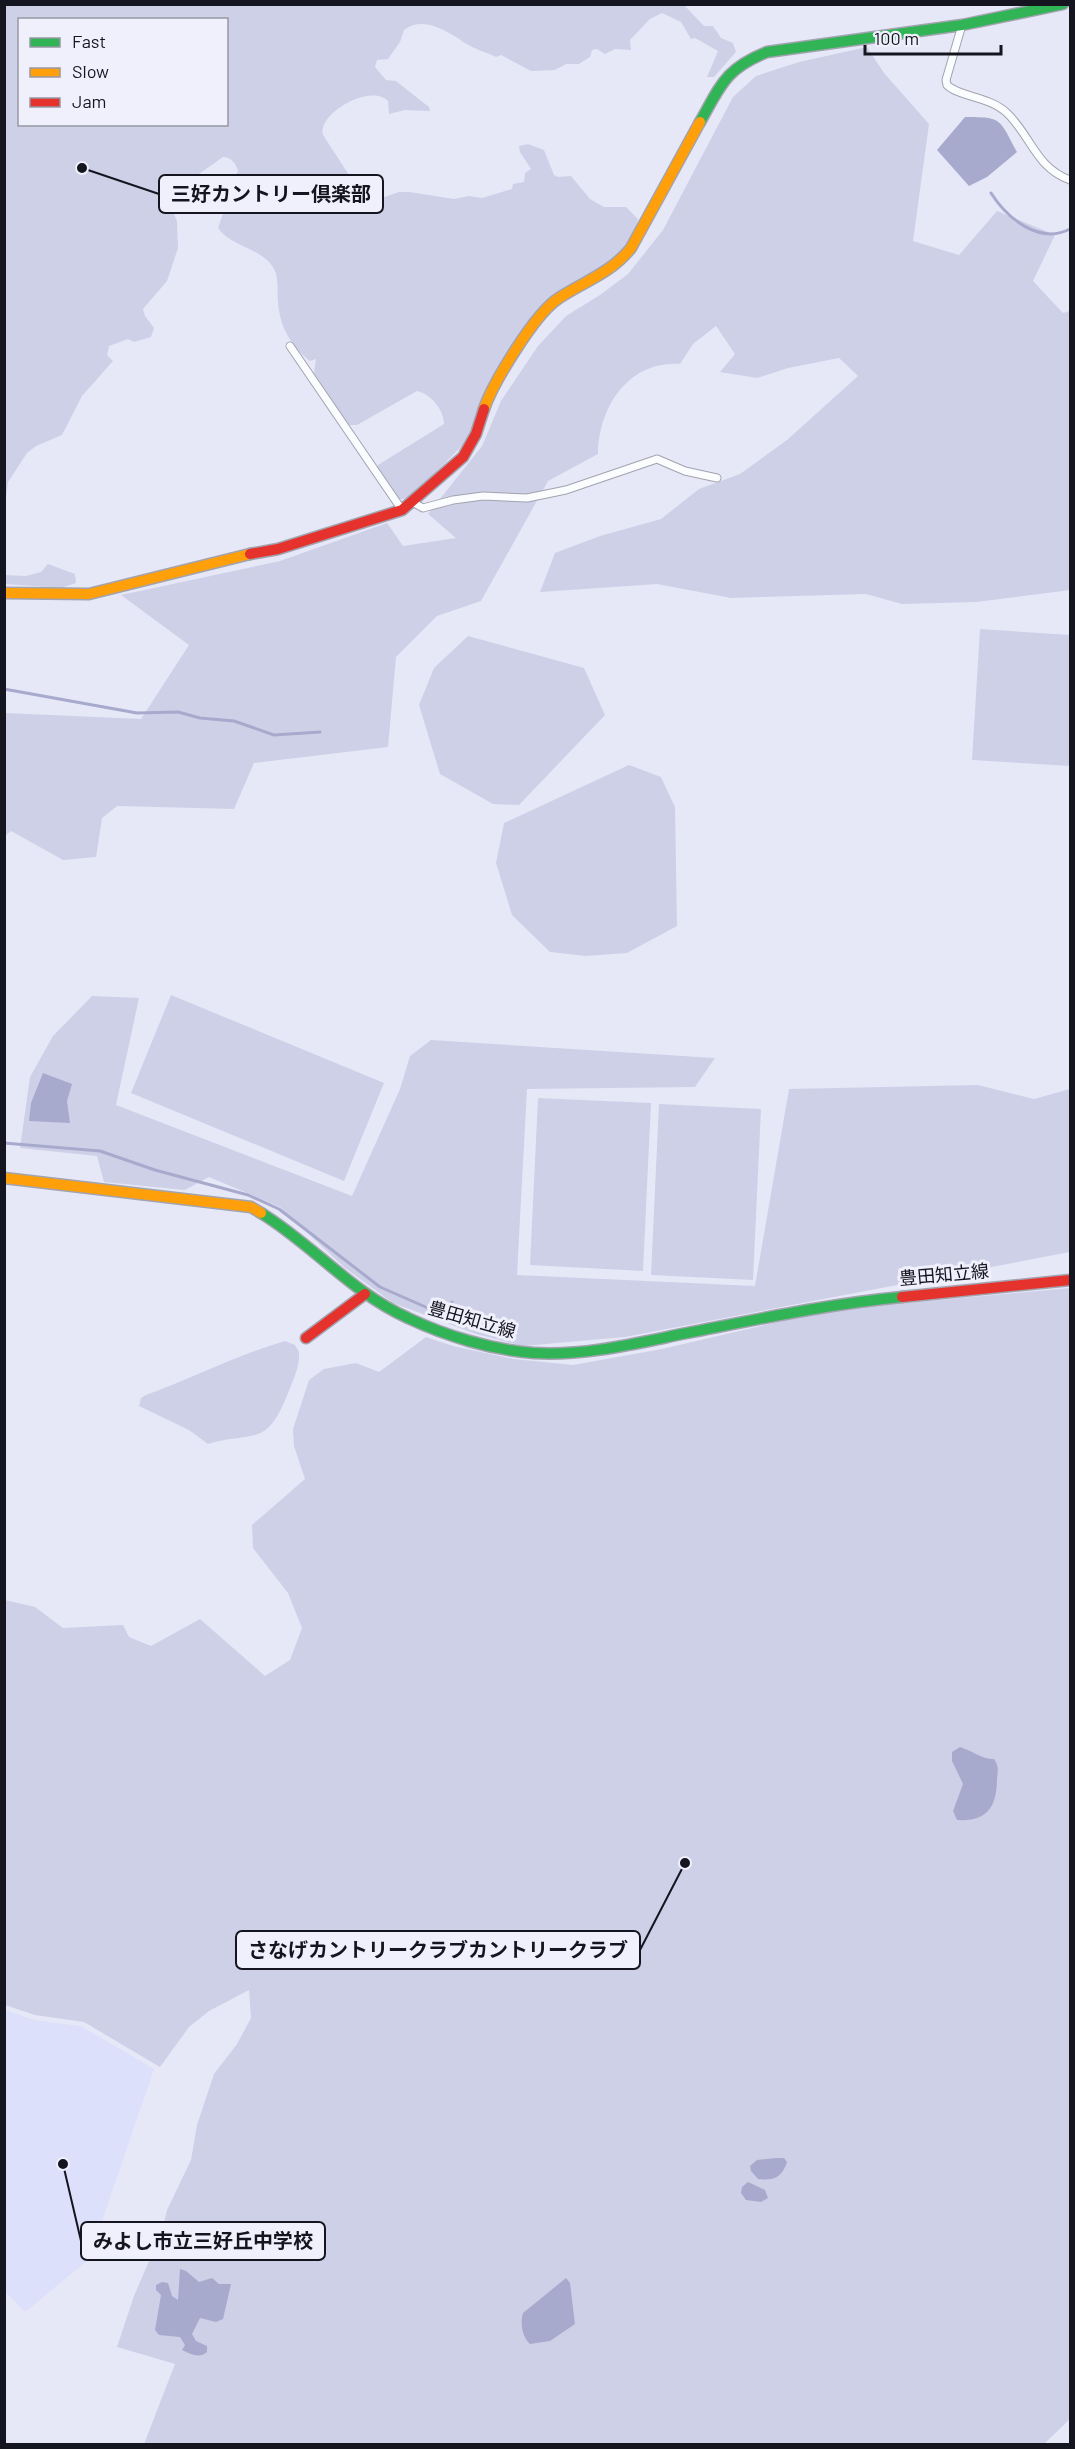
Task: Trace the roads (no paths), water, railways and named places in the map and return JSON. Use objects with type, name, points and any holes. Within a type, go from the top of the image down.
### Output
[{"type":"street","points":[[4,594],[89,594],[225,559],[278,549],[402,510],[414,503],[464,457],[476,434],[489,394],[536,321],[557,299],[602,276],[619,263],[631,248],[721,85],[731,71],[747,60],[767,52],[962,25],[1063,4]]},
{"type":"street","points":[[962,25],[946,80],[947,85],[996,105],[1014,121],[1042,163],[1058,176],[1071,180]]},
{"type":"street","points":[[290,346],[402,510]]},
{"type":"street","points":[[414,503],[423,507],[483,496],[527,498],[566,490],[657,459],[685,471],[717,478]]},
{"type":"street","name":"豊田知立線","points":[[4,1178],[251,1207],[286,1228],[365,1294],[407,1318],[451,1334],[507,1350],[563,1354],[598,1351],[837,1302],[1071,1280]]},
{"type":"street","points":[[306,1338],[365,1294]]},
{"type":"waterway","points":[[991,193],[1015,220],[1025,226],[1047,234],[1070,229]]},
{"type":"waterway","points":[[4,689],[137,713],[178,712],[200,718],[234,721],[274,735],[320,732]]},
{"type":"waterway","points":[[4,1143],[100,1151],[155,1170],[248,1195],[279,1209],[380,1287],[437,1312],[442,1311],[452,1302]]},
{"type":"place","name":"三好カントリー倶楽部","points":[[82,168]]},
{"type":"place","name":"さなげカントリークラブカントリークラブ","points":[[685,1863]]},
{"type":"place","name":"みよし市立三好丘中学校","points":[[63,2164]]}]
